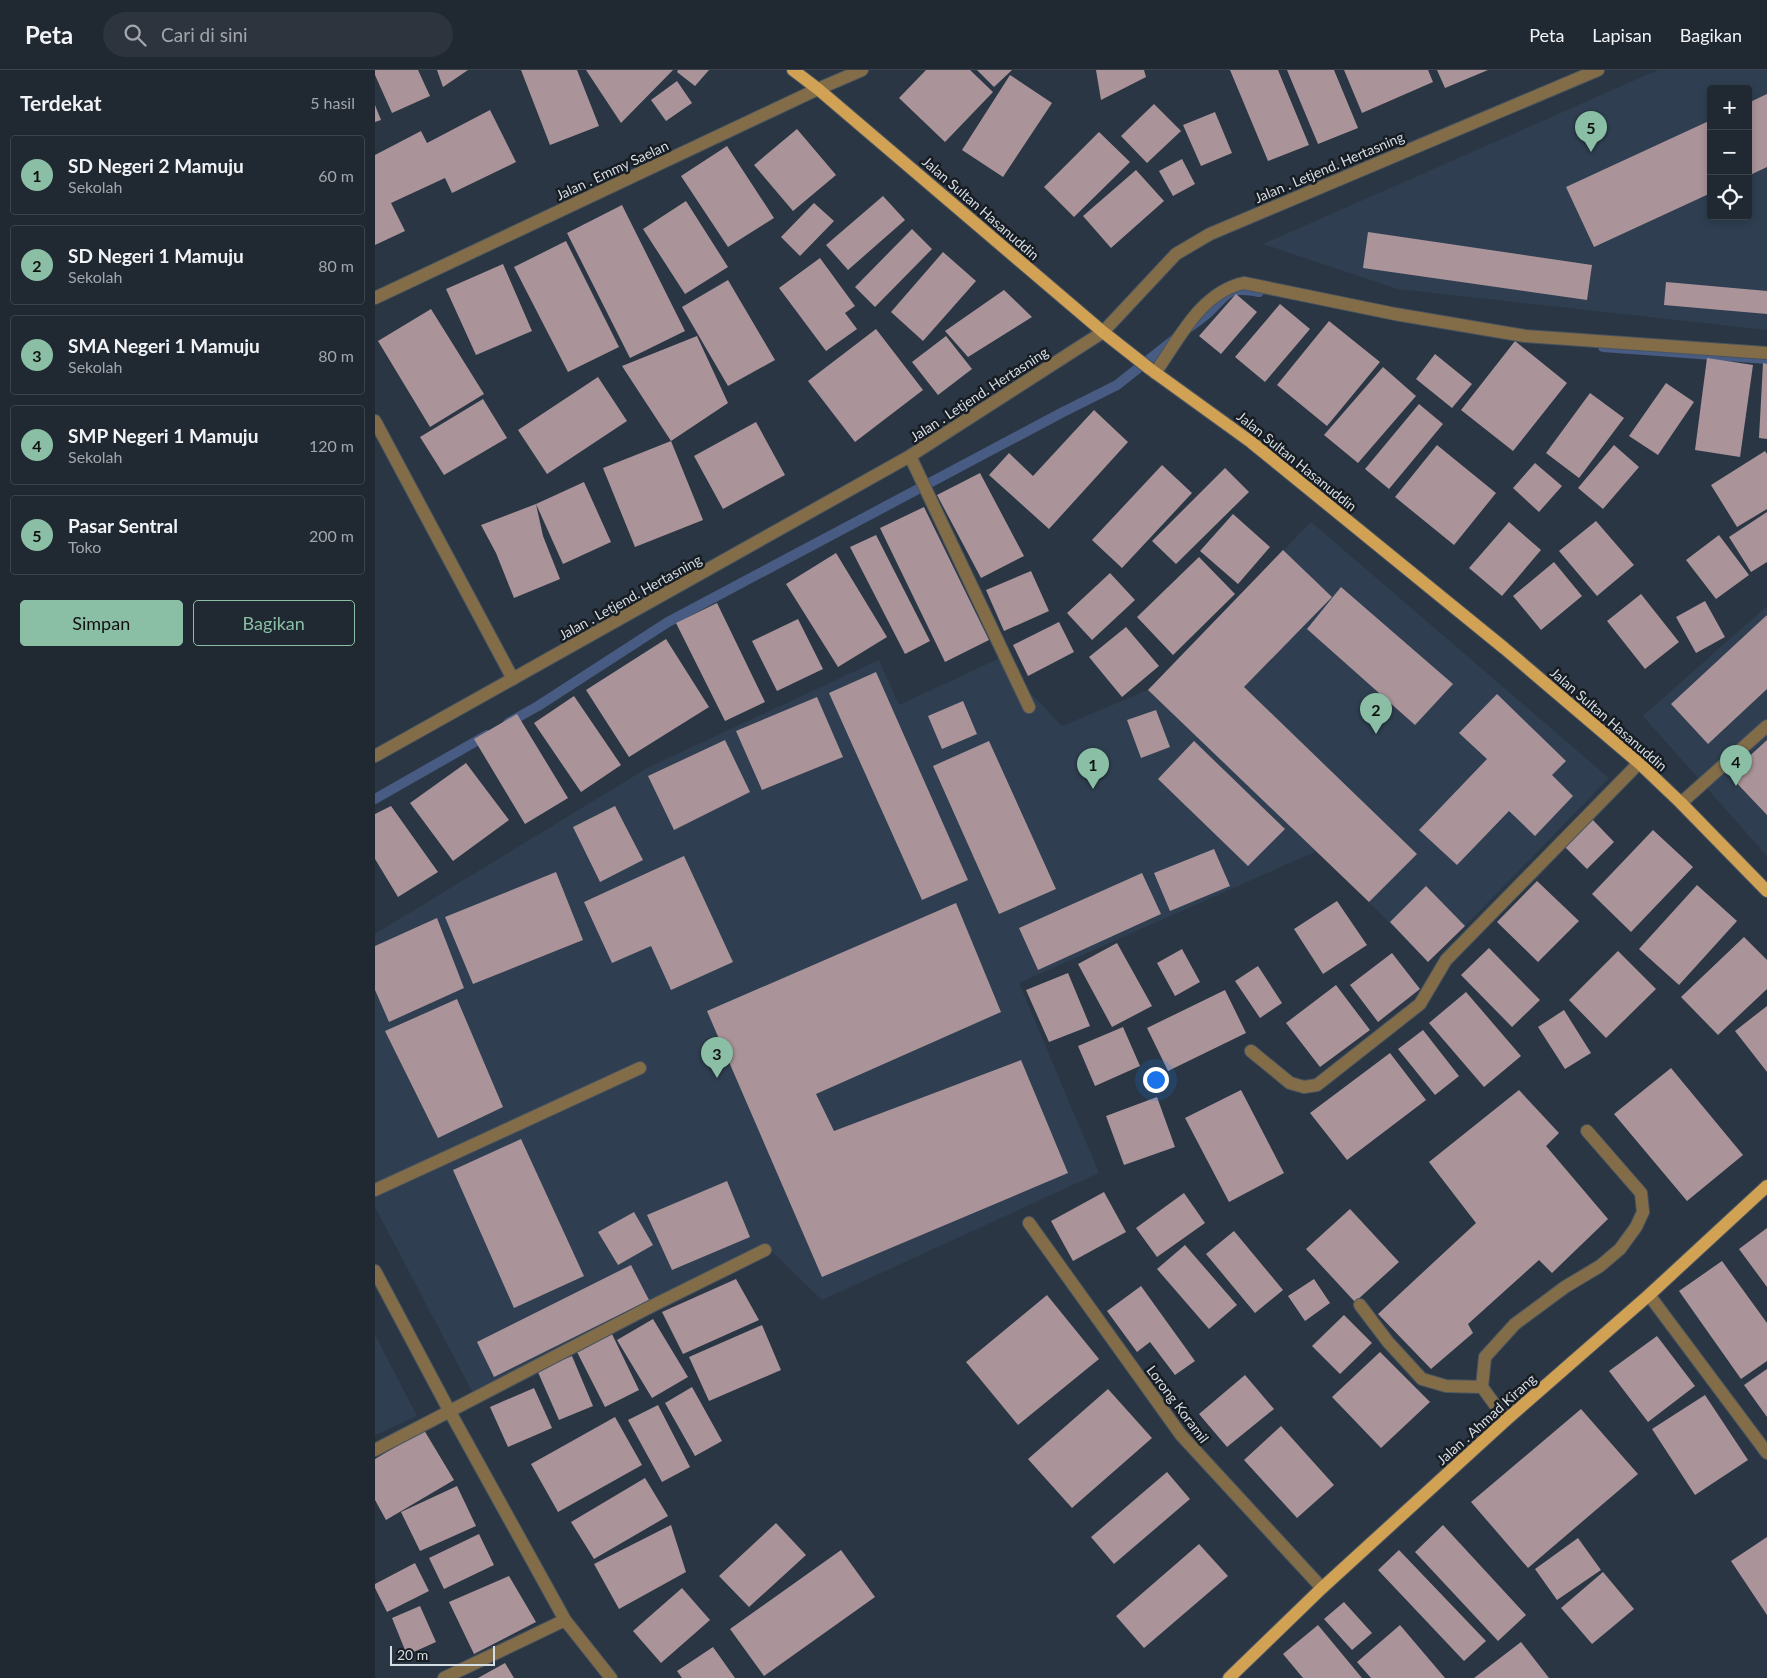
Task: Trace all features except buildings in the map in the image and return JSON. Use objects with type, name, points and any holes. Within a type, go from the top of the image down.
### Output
[{"type":"main road","name":"Jalan Sultan Hasanuddin","points":[[793,70],[818,89],[1103,332],[1251,442],[1504,648],[1639,763],[1767,891]]},
{"type":"main road","name":"Jalan . Ahmad Kirang","points":[[1229,1678],[1322,1588],[1506,1420],[1649,1295],[1767,1186]]},
{"type":"street","name":"Jalan . Emmy Saelan","points":[[375,298],[862,70]]},
{"type":"street","name":"Jalan . Letjend. Hertasning","points":[[375,756],[910,456],[1103,332],[1176,254],[1209,234],[1598,70]]},
{"type":"street","points":[[1153,371],[1194,317],[1212,297],[1225,289],[1244,283],[1395,314],[1525,336],[1767,353]]},
{"type":"street","points":[[375,421],[513,680]]},
{"type":"street","points":[[910,456],[1029,707]]},
{"type":"street","points":[[1681,803],[1767,726]]},
{"type":"street","points":[[1251,1050],[1290,1083],[1304,1087],[1317,1085],[1420,1004],[1446,960],[1639,763]]},
{"type":"street","points":[[375,1190],[639,1068]]},
{"type":"street","points":[[1506,1420],[1482,1387],[1485,1357],[1515,1324],[1565,1287],[1600,1266],[1621,1249],[1643,1212],[1641,1193],[1587,1131]]},
{"type":"street","name":"Lorong Koramil","points":[[1029,1223],[1181,1436],[1322,1588]]},
{"type":"street","points":[[375,1450],[648,1308],[765,1250]]},
{"type":"street","points":[[375,1271],[450,1412],[565,1620],[611,1678]]},
{"type":"street","points":[[1649,1295],[1767,1453]]},
{"type":"street","points":[[1360,1306],[1387,1342],[1422,1378],[1446,1386],[1482,1387]]},
{"type":"street","points":[[444,1678],[565,1620]]},
{"type":"shaded area","points":[[1658,70],[1767,70],[1767,330],[1398,289],[1263,244]]},
{"type":"shaded area","points":[[1311,522],[1609,778],[1428,962],[1317,851],[1019,983],[1099,1173],[822,1300],[765,1245],[473,1393],[375,1207],[375,934],[649,767],[879,660],[899,705],[998,659],[1062,726],[1148,690]]},
{"type":"shaded area","points":[[1767,606],[1767,856],[1643,716]]},
{"type":"shaded area","points":[[375,1335],[417,1416],[375,1435]]},
{"type":"waterway","points":[[1190,327],[1229,293],[1241,290],[1259,292]]},
{"type":"waterway","points":[[508,723],[538,706],[668,622],[1117,385],[1175,339]]},
{"type":"waterway","points":[[1603,347],[1767,359]]},
{"type":"waterway","points":[[375,799],[487,735]]},
{"type":"place","name":"Pasar Sentral","points":[[1591,152]]},
{"type":"place","name":"SD Negeri 1 Mamuju","points":[[1376,734]]},
{"type":"place","name":"SMP Negeri 1 Mamuju","points":[[1736,786]]},
{"type":"place","name":"SD Negeri 2 Mamuju","points":[[1093,789]]},
{"type":"place","name":"SMA Negeri 1 Mamuju","points":[[717,1078]]}]
